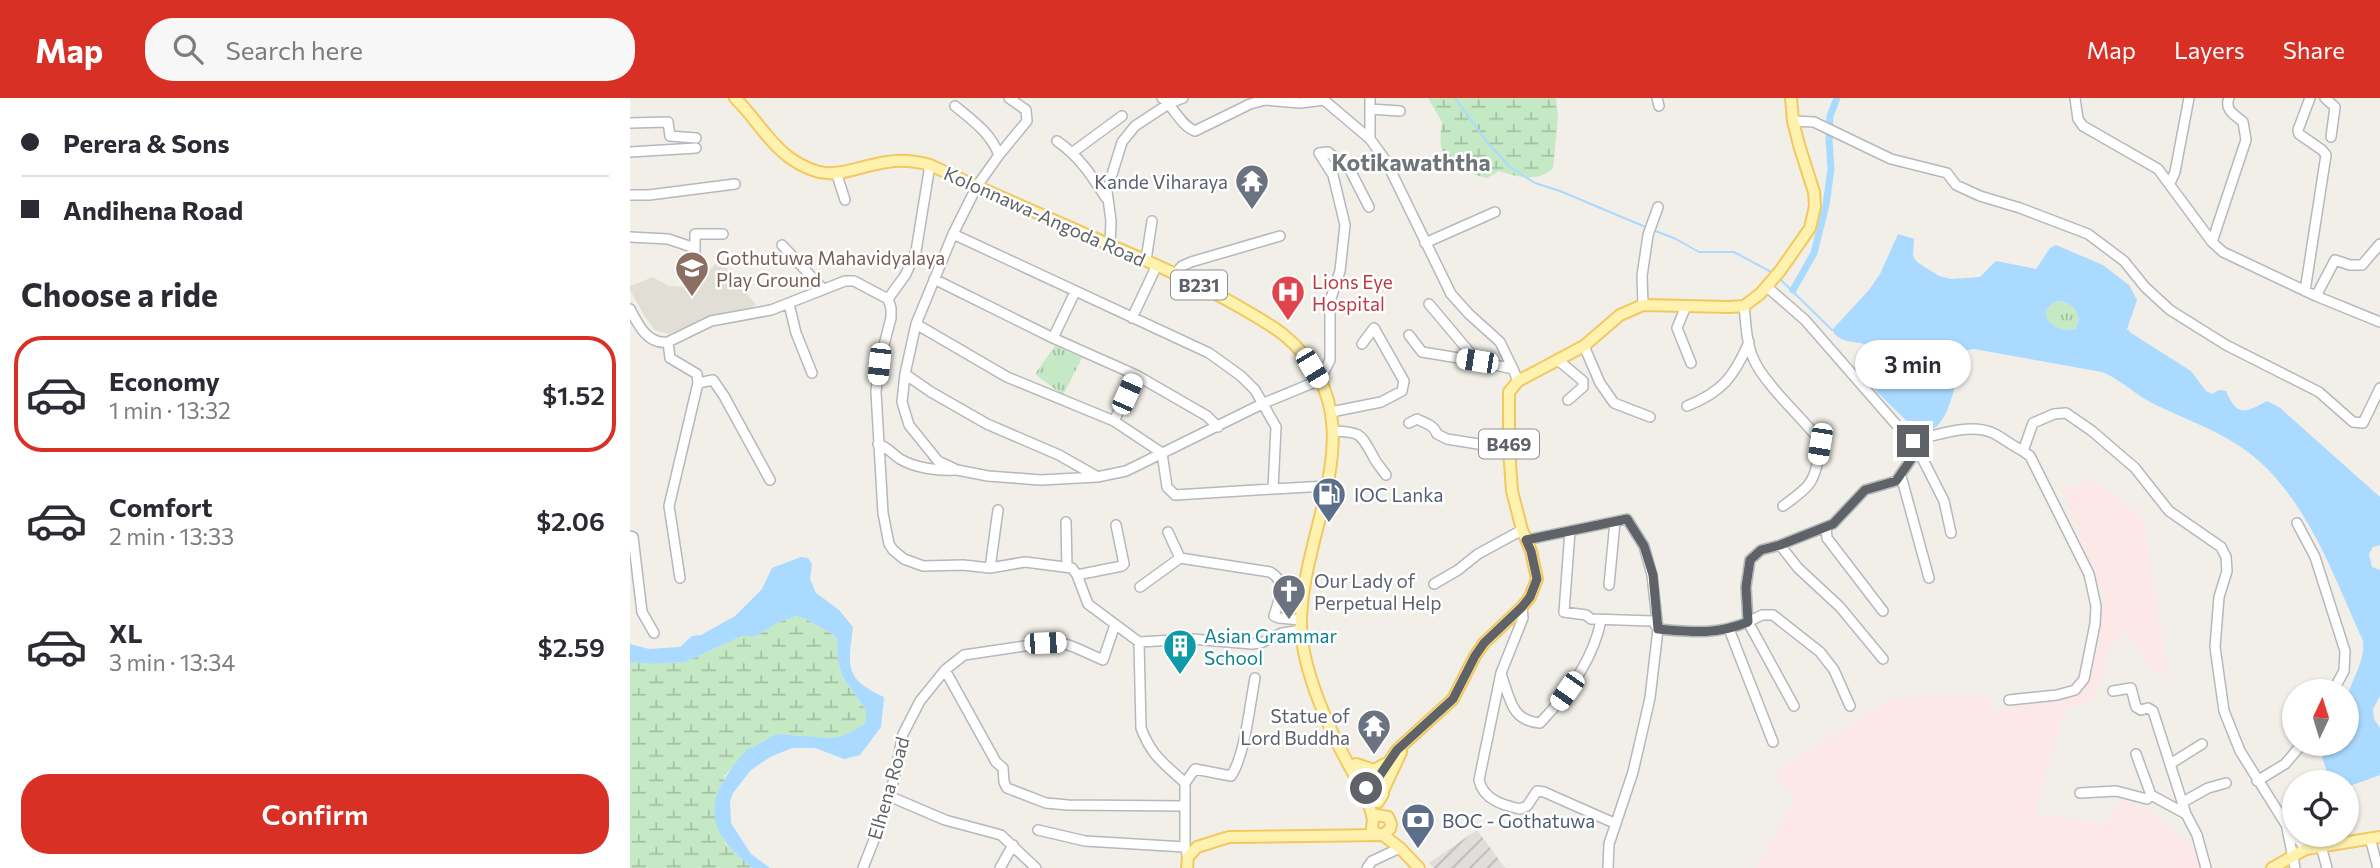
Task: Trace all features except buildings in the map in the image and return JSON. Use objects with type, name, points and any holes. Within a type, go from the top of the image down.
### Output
[{"type":"main road","points":[[735,98],[789,157],[813,170],[837,175]]},
{"type":"main road","points":[[1518,381],[1584,346],[1620,315],[1643,305],[1744,306],[1773,279],[1810,228],[1815,206],[1810,177],[1793,121],[1791,98]]},
{"type":"main road","name":"Kolonnawa-Angoda Road","points":[[837,175],[887,162],[912,161],[930,166],[1176,273],[1226,299],[1284,335],[1306,358],[1320,380],[1331,412],[1334,431],[1327,486],[1303,595],[1301,625],[1312,677],[1337,746],[1373,792]]},
{"type":"main road","name":"B469","points":[[1373,792],[1387,763],[1397,750],[1453,699],[1484,643],[1522,607],[1530,597],[1537,579],[1513,491],[1507,398],[1518,381]]},
{"type":"main road","name":"Kolonnawa-Angoda Road","points":[[1334,734],[1373,792]]},
{"type":"main road","name":"B469","points":[[1373,792],[1405,744]]},
{"type":"main road","points":[[1356,764],[1374,770],[1387,763]]},
{"type":"main road","name":"B231","points":[[1372,820],[1373,792]]},
{"type":"main road","name":"B231","points":[[1373,792],[1390,820],[1400,848],[1413,866]]},
{"type":"main road","points":[[1187,857],[1207,842],[1229,837],[1382,835],[1387,833],[1390,820],[1383,814],[1350,835]]},
{"type":"main road","points":[[1372,820],[1375,833],[1382,835]]},
{"type":"main road","name":"B231","points":[[1382,835],[1400,848]]},
{"type":"main road","points":[[2272,868],[2306,849],[2317,847]]},
{"type":"street","points":[[957,470],[938,461],[909,425],[902,402],[905,374],[916,324],[953,234],[977,186],[1027,121],[1026,110],[1009,98]]},
{"type":"street","points":[[1110,245],[1111,220],[1107,191],[1122,142],[1135,126],[1166,101],[1183,98]]},
{"type":"street","points":[[1370,98],[1370,139]]},
{"type":"street","points":[[2075,98],[2078,119],[2083,126],[2100,138],[2148,162],[2170,183],[2222,252],[2316,296],[2380,321]]},
{"type":"street","points":[[2170,183],[2175,172],[2189,98]]},
{"type":"street","points":[[2212,242],[2246,140],[2243,122],[2227,106],[2229,98]]},
{"type":"street","points":[[2305,291],[2326,155],[2299,134],[2298,130],[2310,98]]},
{"type":"street","points":[[2325,98],[2335,107],[2331,137]]},
{"type":"street","points":[[1166,101],[1189,129],[1195,131],[1250,104],[1265,100],[1300,103],[1324,99],[1370,139],[1386,162],[1451,294],[1500,342],[1518,381]]},
{"type":"street","points":[[955,106],[993,140],[999,155]]},
{"type":"street","points":[[1370,109],[1400,111]]},
{"type":"street","points":[[1073,152],[1122,116]]},
{"type":"street","points":[[1793,121],[1814,122],[1891,159],[1947,173],[1956,185],[1980,196],[2088,234],[2124,261],[2145,287],[2170,310],[2226,345],[2319,392],[2353,422],[2363,423],[2380,388]]},
{"type":"street","points":[[630,123],[668,122],[670,136],[696,138]]},
{"type":"street","points":[[1057,141],[1073,152],[1109,202]]},
{"type":"street","points":[[630,152],[696,148]]},
{"type":"street","points":[[878,444],[887,447],[900,459],[922,467],[946,471],[1041,480],[1097,477],[1126,471],[1264,403],[1320,380],[1329,360],[1330,301],[1340,271],[1345,225],[1333,175],[1319,153],[1328,152],[1350,170],[1369,208]]},
{"type":"street","points":[[888,299],[906,274],[916,251],[930,166]]},
{"type":"street","points":[[837,175],[845,200]]},
{"type":"street","points":[[630,195],[735,184]]},
{"type":"street","points":[[1643,305],[1642,276],[1648,235],[1658,207]]},
{"type":"street","points":[[1426,243],[1495,212]]},
{"type":"street","points":[[1132,318],[1152,262],[1152,221]]},
{"type":"street","points":[[695,263],[695,234],[723,234]]},
{"type":"street","points":[[953,234],[1209,353],[1241,376],[1264,403],[1276,427],[1273,489]]},
{"type":"street","points":[[1176,273],[1191,262],[1280,236]]},
{"type":"street","points":[[630,237],[668,239],[695,248]]},
{"type":"street","points":[[2316,296],[2335,260],[2350,265],[2362,265],[2380,244]]},
{"type":"street","points":[[782,245],[823,289]]},
{"type":"street","points":[[934,279],[1053,338],[1136,375],[1207,416],[1218,427]]},
{"type":"street","points":[[1773,279],[1805,320],[1913,441],[1944,501],[1951,533]]},
{"type":"street","points":[[630,309],[651,340],[660,343],[668,342],[712,321],[771,310],[845,281],[854,281],[888,299],[891,309],[876,392],[878,444],[883,513],[889,544],[904,559],[923,566],[963,565],[990,568],[1025,562],[1072,568],[1088,604],[1139,642],[1192,639],[1252,644],[1261,643],[1301,625]]},
{"type":"street","points":[[1053,338],[1074,292]]},
{"type":"street","points":[[789,304],[796,333],[812,373]]},
{"type":"street","points":[[1429,304],[1477,361]]},
{"type":"street","points":[[1686,306],[1677,328],[1691,363]]},
{"type":"street","points":[[1744,306],[1749,342],[1760,371],[1817,437],[1820,444],[1815,476],[1805,490],[1783,506]]},
{"type":"street","points":[[916,324],[1007,377],[1114,421],[1162,453],[1167,487],[1175,495],[1327,486]]},
{"type":"street","points":[[1331,412],[1381,402],[1402,391],[1404,381],[1374,328],[1362,344]]},
{"type":"street","points":[[1409,335],[1422,352],[1513,369]]},
{"type":"street","points":[[668,342],[670,358],[697,374],[698,383],[669,506],[680,578]]},
{"type":"street","points":[[1687,406],[1708,398],[1722,387],[1740,362],[1749,342]]},
{"type":"street","points":[[1584,346],[1600,383],[1615,402],[1650,417]]},
{"type":"street","points":[[1559,361],[1583,382],[1583,387],[1568,400]]},
{"type":"street","points":[[905,374],[987,424],[1059,454],[1097,477]]},
{"type":"street","points":[[1114,421],[1136,375]]},
{"type":"street","points":[[698,383],[713,380],[770,480]]},
{"type":"street","points":[[2023,451],[2033,423],[2054,414],[2066,413],[2136,468],[2169,511],[2221,547],[2226,557],[2227,571],[2219,597],[2216,647],[2224,711],[2240,751],[2282,818]]},
{"type":"street","points":[[1409,423],[1417,419],[1447,439],[1509,449]]},
{"type":"street","points":[[1913,441],[1954,431],[1977,429],[1994,434],[2030,456],[2089,573],[2096,606],[2084,679],[2075,690],[2057,695],[2008,700]]},
{"type":"street","points":[[1334,431],[1352,432],[1366,441],[1386,475]]},
{"type":"street","points":[[1794,706],[1748,622],[1746,587],[1750,560],[1761,550],[1833,524],[1865,490],[1896,481],[1912,458],[1913,441]]},
{"type":"street","points":[[1901,476],[1930,578]]},
{"type":"street","points":[[990,568],[998,510]]},
{"type":"street","points":[[1434,583],[1458,570],[1478,554],[1524,535],[1570,530],[1627,519],[1644,546],[1653,575],[1658,629],[1645,723],[1633,772],[1614,823],[1609,844],[1608,868]]},
{"type":"street","points":[[1066,522],[1067,567]]},
{"type":"street","points":[[1609,585],[1615,522]]},
{"type":"street","points":[[2297,523],[2315,557],[2345,651],[2344,671],[2340,679]]},
{"type":"street","points":[[1077,575],[1124,564],[1116,525]]},
{"type":"street","points":[[1826,527],[1827,538],[1883,611]]},
{"type":"street","points":[[1570,530],[1564,612],[1586,615],[1591,619],[1653,621],[1658,629]]},
{"type":"street","points":[[1168,532],[1180,558]]},
{"type":"street","points":[[630,536],[633,537],[637,556],[642,612],[654,634]]},
{"type":"street","points":[[1780,545],[1798,568],[1840,607],[1883,659]]},
{"type":"street","points":[[1140,587],[1180,558],[1270,572],[1279,577],[1281,582],[1280,598],[1274,616],[1301,625]]},
{"type":"street","points":[[1522,607],[1523,618],[1501,673],[1479,780],[1481,789],[1488,797],[1520,810],[1527,806],[1537,790],[1614,823]]},
{"type":"street","points":[[1658,629],[1706,633],[1729,629],[1762,615],[1773,615],[1820,652],[1834,670],[1850,706]]},
{"type":"street","points":[[1501,673],[1515,713],[1528,722],[1540,723],[1553,710],[1580,671],[1598,637],[1601,620]]},
{"type":"street","name":"Elhena Road","points":[[863,868],[889,796],[903,734],[920,701],[945,670],[964,655],[1045,643],[1066,645],[1103,660],[1115,625]]},
{"type":"street","points":[[1729,629],[1773,742]]},
{"type":"street","points":[[1139,642],[1141,728],[1159,761],[1185,783]]},
{"type":"street","points":[[945,670],[996,762],[1003,768],[1007,788],[1046,803],[1184,806]]},
{"type":"street","points":[[1038,830],[1085,841],[1187,857],[1185,783],[1195,769],[1231,776],[1243,742],[1255,678]]},
{"type":"street","points":[[2113,691],[2131,688],[2136,707],[2153,711],[2206,868]]},
{"type":"street","points":[[2170,764],[2202,744]]},
{"type":"street","points":[[2136,754],[2151,795],[2186,814]]},
{"type":"street","points":[[2258,781],[2285,764],[2292,756]]},
{"type":"street","points":[[2183,802],[2208,788],[2226,783]]},
{"type":"street","points":[[2080,793],[2116,791],[2147,799],[2151,795]]},
{"type":"street","points":[[889,796],[946,820],[1001,835],[1036,868]]},
{"type":"street","points":[[2375,837],[2378,868]]},
{"type":"street","points":[[1000,868],[1013,845]]},
{"type":"street","points":[[2292,847],[2295,868]]},
{"type":"street","points":[[2322,847],[2327,868]]},
{"type":"street","points":[[1367,868],[1372,861],[1400,848]]},
{"type":"shaded area","name":"Gothutuwa Mahavidyalaya Play Ground","points":[[720,260],[756,305],[739,313],[701,320],[669,334],[655,330],[644,315],[630,286],[653,277],[668,286],[691,287]]},
{"type":"shaded area","points":[[2095,480],[2143,518],[2168,673],[2158,676],[2126,633],[2111,647],[2094,700],[2065,710],[2035,813],[2106,823],[2120,798],[2155,814],[2194,847],[2200,868],[1756,868],[1795,799],[1773,774],[1891,698],[1986,694],[1992,710],[2076,694],[2086,683],[2105,601],[2062,488]]},
{"type":"shaded area","points":[[1477,830],[1505,868],[1434,868],[1429,863]]},
{"type":"green space","points":[[1428,98],[1556,98],[1558,117],[1553,168],[1541,176],[1520,177],[1499,171],[1487,178],[1456,167],[1444,155],[1440,136],[1442,122]]},
{"type":"green space","points":[[2058,301],[2076,309],[2076,328],[2060,329],[2049,321],[2046,311]]},
{"type":"green space","points":[[1055,346],[1082,358],[1063,395],[1035,374]]},
{"type":"green space","points":[[796,616],[806,619],[837,639],[842,676],[866,710],[866,721],[843,736],[830,738],[776,734],[752,748],[724,776],[725,843],[752,868],[630,868],[630,662],[685,662],[742,636],[756,636],[777,623]]},
{"type":"water","points":[[1898,234],[1914,239],[1913,256],[1917,262],[1939,276],[1951,279],[1980,277],[1996,261],[2036,269],[2050,248],[2056,245],[2103,265],[2129,285],[2137,300],[2127,329],[2131,333],[2191,371],[2206,391],[2212,394],[2219,390],[2226,391],[2238,409],[2247,410],[2267,401],[2279,407],[2380,497],[2380,545],[2373,547],[2369,554],[2372,567],[2380,570],[2380,696],[2373,709],[2374,719],[2380,728],[2380,775],[2359,783],[2359,770],[2325,770],[2322,756],[2359,756],[2359,679],[2354,679],[2361,662],[2363,641],[2314,534],[2281,484],[2261,463],[2228,439],[2152,403],[2102,372],[1974,349],[1967,350],[1962,355],[1947,412],[1942,420],[1932,429],[1915,429],[1875,390],[1880,363],[1877,353],[1867,345],[1840,339],[1832,330],[1880,274]],"holes":[[[2058,301],[2073,306],[2078,313],[2076,328],[2061,329],[2054,326],[2046,316],[2050,305]]]},
{"type":"water","points":[[801,557],[808,558],[812,564],[810,579],[816,593],[839,610],[853,627],[850,652],[852,670],[862,684],[884,697],[881,727],[860,755],[844,759],[815,748],[792,748],[770,757],[751,770],[730,801],[731,823],[751,854],[770,868],[752,868],[725,841],[718,828],[715,804],[718,792],[730,770],[747,749],[776,734],[830,738],[843,736],[863,725],[866,721],[866,710],[842,676],[837,639],[806,619],[796,616],[777,623],[756,636],[742,636],[685,662],[630,662],[630,644],[649,649],[680,647],[692,636],[701,635],[735,616],[762,589],[772,568]]},
{"type":"waterway","points":[[1455,98],[1487,142],[1510,167],[1535,183],[1648,228]]},
{"type":"waterway","points":[[1793,290],[1814,253],[1826,205],[1831,169],[1830,116],[1837,98]]},
{"type":"waterway","points":[[1653,230],[1699,252],[1734,252],[1773,273]]},
{"type":"waterway","points":[[1780,279],[1832,330]]},
{"type":"place","name":"Kande Viharaya","points":[[1252,211]]},
{"type":"place","name":"Gothutuwa Mahavidyalaya Play Ground","points":[[692,298]]},
{"type":"place","name":"Lions Eye Hospital","points":[[1288,322]]},
{"type":"place","name":"IOC Lanka","points":[[1329,524]]},
{"type":"place","name":"Our Lady of Perpetual Help","points":[[1289,621]]},
{"type":"place","name":"Asian Grammar School","points":[[1180,676]]},
{"type":"place","name":"Statue of Lord Buddha","points":[[1374,756]]},
{"type":"place","name":"BOC - Gothatuwa","points":[[1418,850]]},
{"type":"district","name":"Kotikawaththa","points":[[1411,162]]},
{"type":"route","points":[[1366,788],[1374,784],[1397,750],[1453,699],[1484,643],[1530,597],[1537,579],[1526,540],[1627,519],[1644,546],[1653,575],[1658,629],[1706,633],[1729,629],[1748,622],[1746,587],[1750,560],[1761,550],[1833,524],[1865,490],[1896,481],[1912,458],[1913,441]]}]
